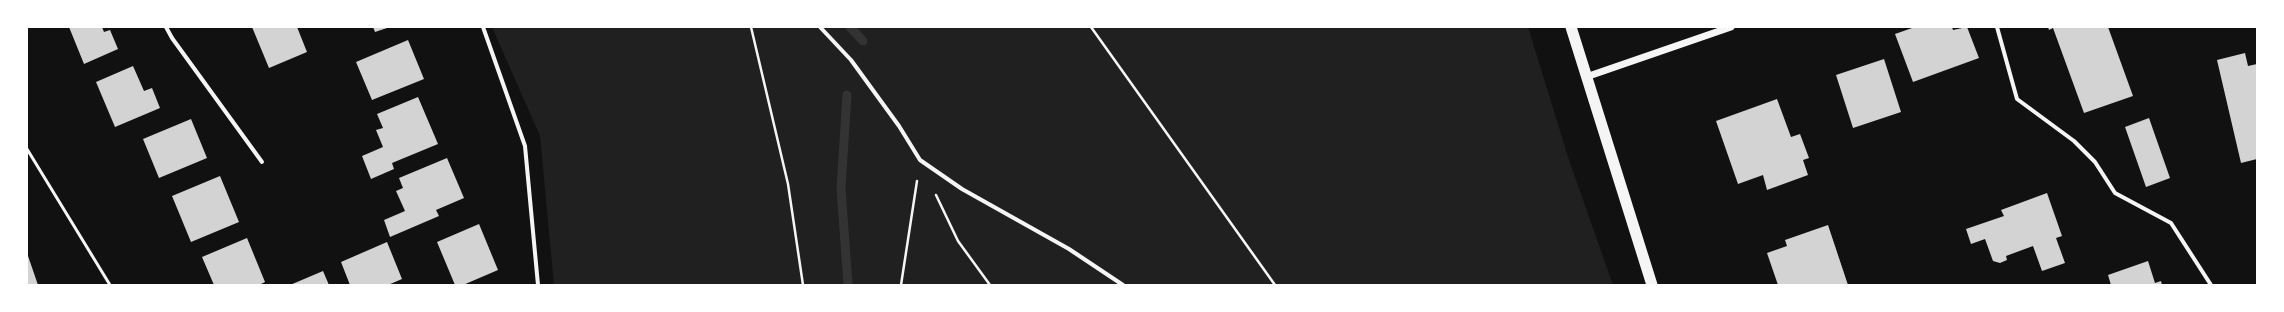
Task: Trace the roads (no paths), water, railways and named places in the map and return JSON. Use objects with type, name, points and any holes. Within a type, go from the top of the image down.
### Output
[{"type":"highway","points":[[1570,27],[1652,285]]},
{"type":"street","points":[[166,27],[172,38],[262,162]]},
{"type":"street","points":[[483,27],[525,146],[538,285]]},
{"type":"street","points":[[820,27],[851,60],[900,126],[920,160],[962,189],[1069,249],[1123,285]]},
{"type":"street","points":[[1586,78],[1731,27]]},
{"type":"street","points":[[1997,27],[2017,98],[2074,142],[2095,162],[2115,193],[2171,223],[2211,285]]},
{"type":"lane","points":[[27,149],[110,285]]},
{"type":"waterway","points":[[850,27],[863,41]]},
{"type":"waterway","points":[[847,95],[841,188],[848,285]]}]
